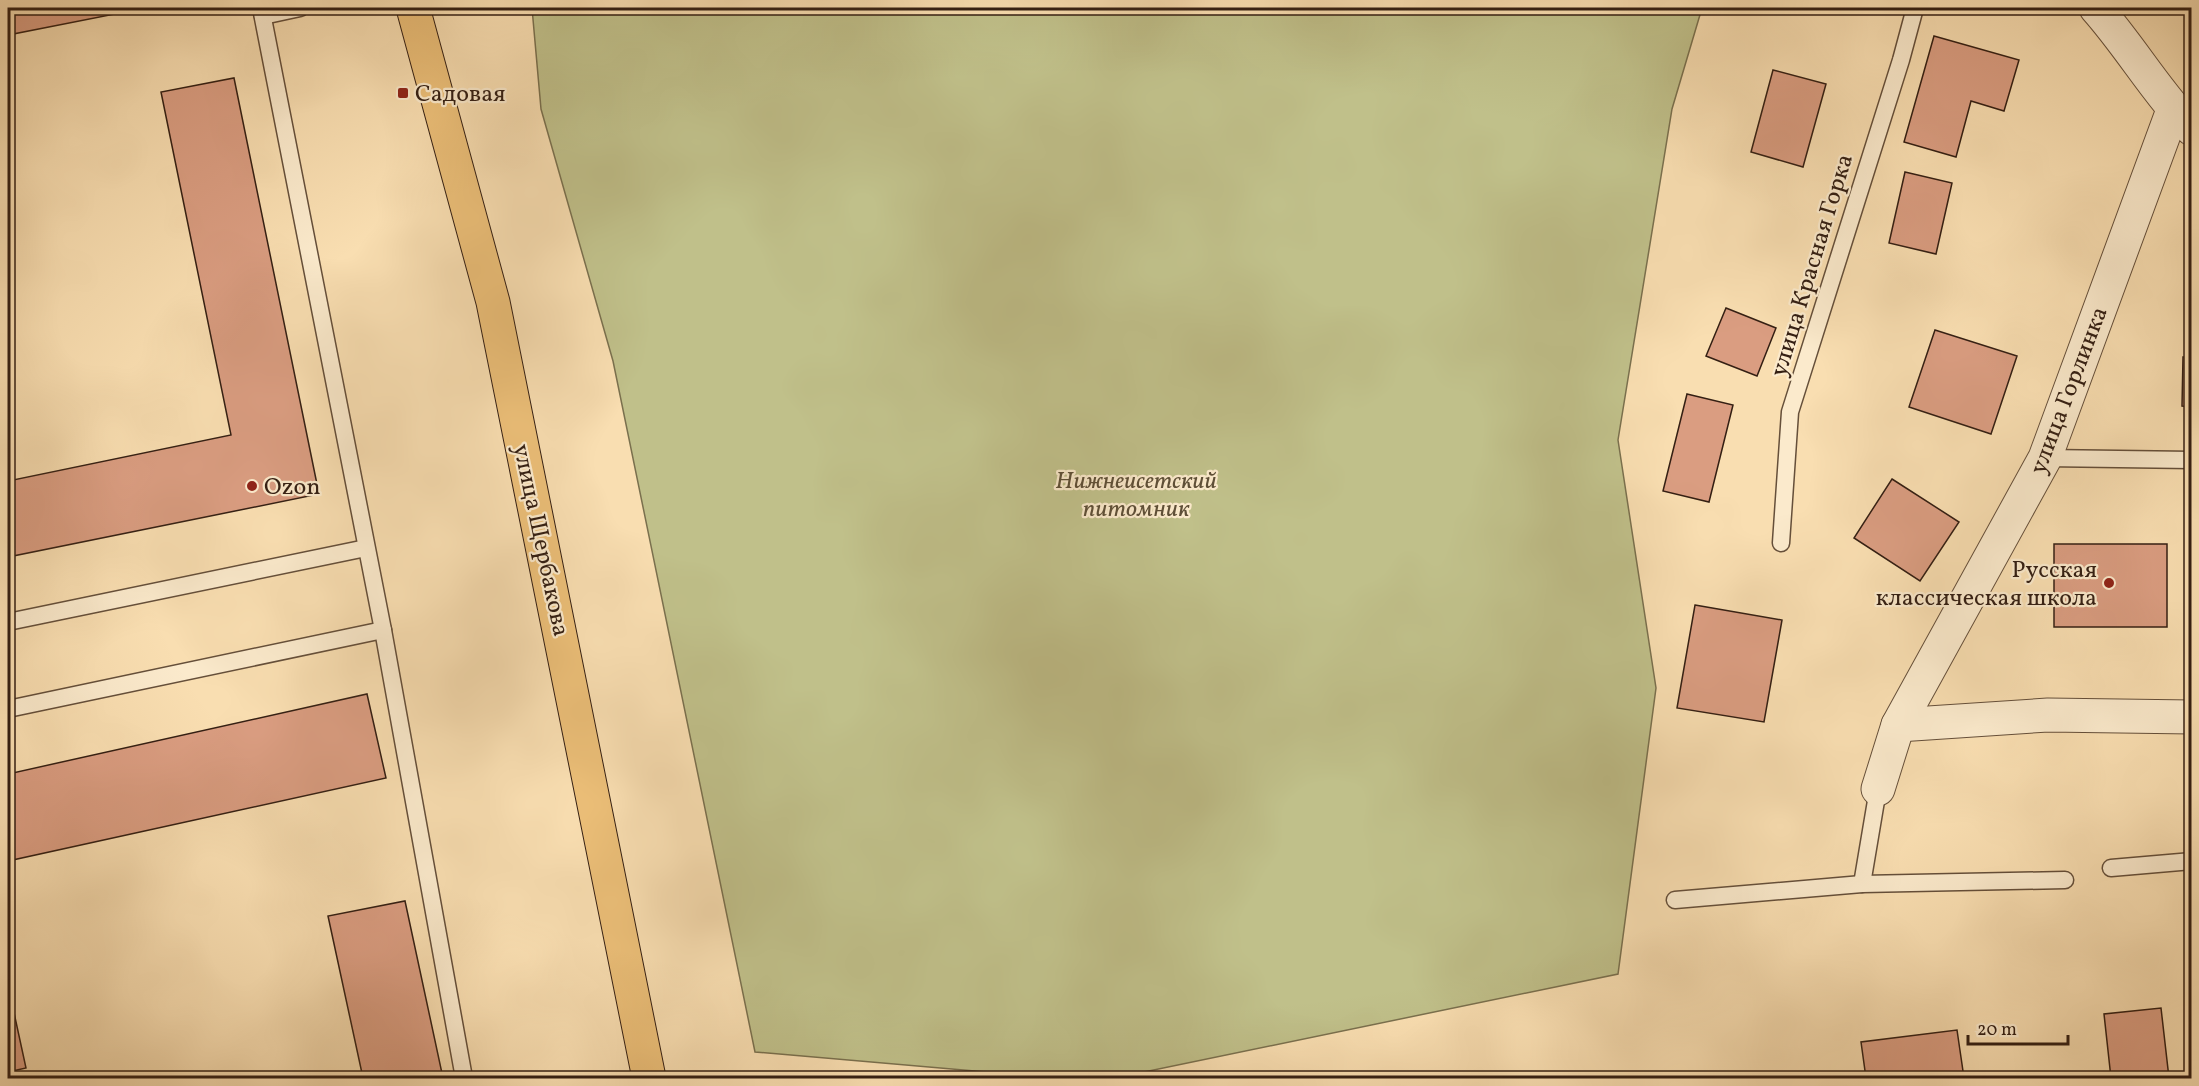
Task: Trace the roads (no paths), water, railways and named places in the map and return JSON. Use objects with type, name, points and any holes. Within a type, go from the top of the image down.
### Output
[{"type":"main road","name":"улица Щербакова","points":[[413,8],[494,302],[649,1078]]},
{"type":"street","points":[[2096,8],[2124,40],[2182,120]]},
{"type":"street","name":"улица Горлинка","points":[[1878,789],[1898,725],[2045,458],[2182,120]]},
{"type":"street","points":[[1898,725],[2048,715],[2192,717]]},
{"type":"lane","points":[[300,8],[262,12],[383,630],[464,1078]]},
{"type":"lane","name":"улица Красная Горка","points":[[1781,543],[1790,412],[1901,60],[1915,8]]},
{"type":"lane","points":[[2045,458],[2192,460]]},
{"type":"lane","points":[[8,622],[366,548]]},
{"type":"lane","points":[[8,709],[383,630]]},
{"type":"lane","points":[[1862,884],[1878,789]]},
{"type":"lane","points":[[2111,868],[2192,861]]},
{"type":"lane","points":[[1675,900],[1862,884],[2065,880]]},
{"type":"place","name":"Садовая","points":[[403,93]]},
{"type":"place","name":"Ozon","points":[[252,486]]},
{"type":"place","name":"Русская классическая школа","points":[[2109,583]]},
{"type":"park label","name":"Нижнеисетский питомник","points":[[1136,494]]}]
